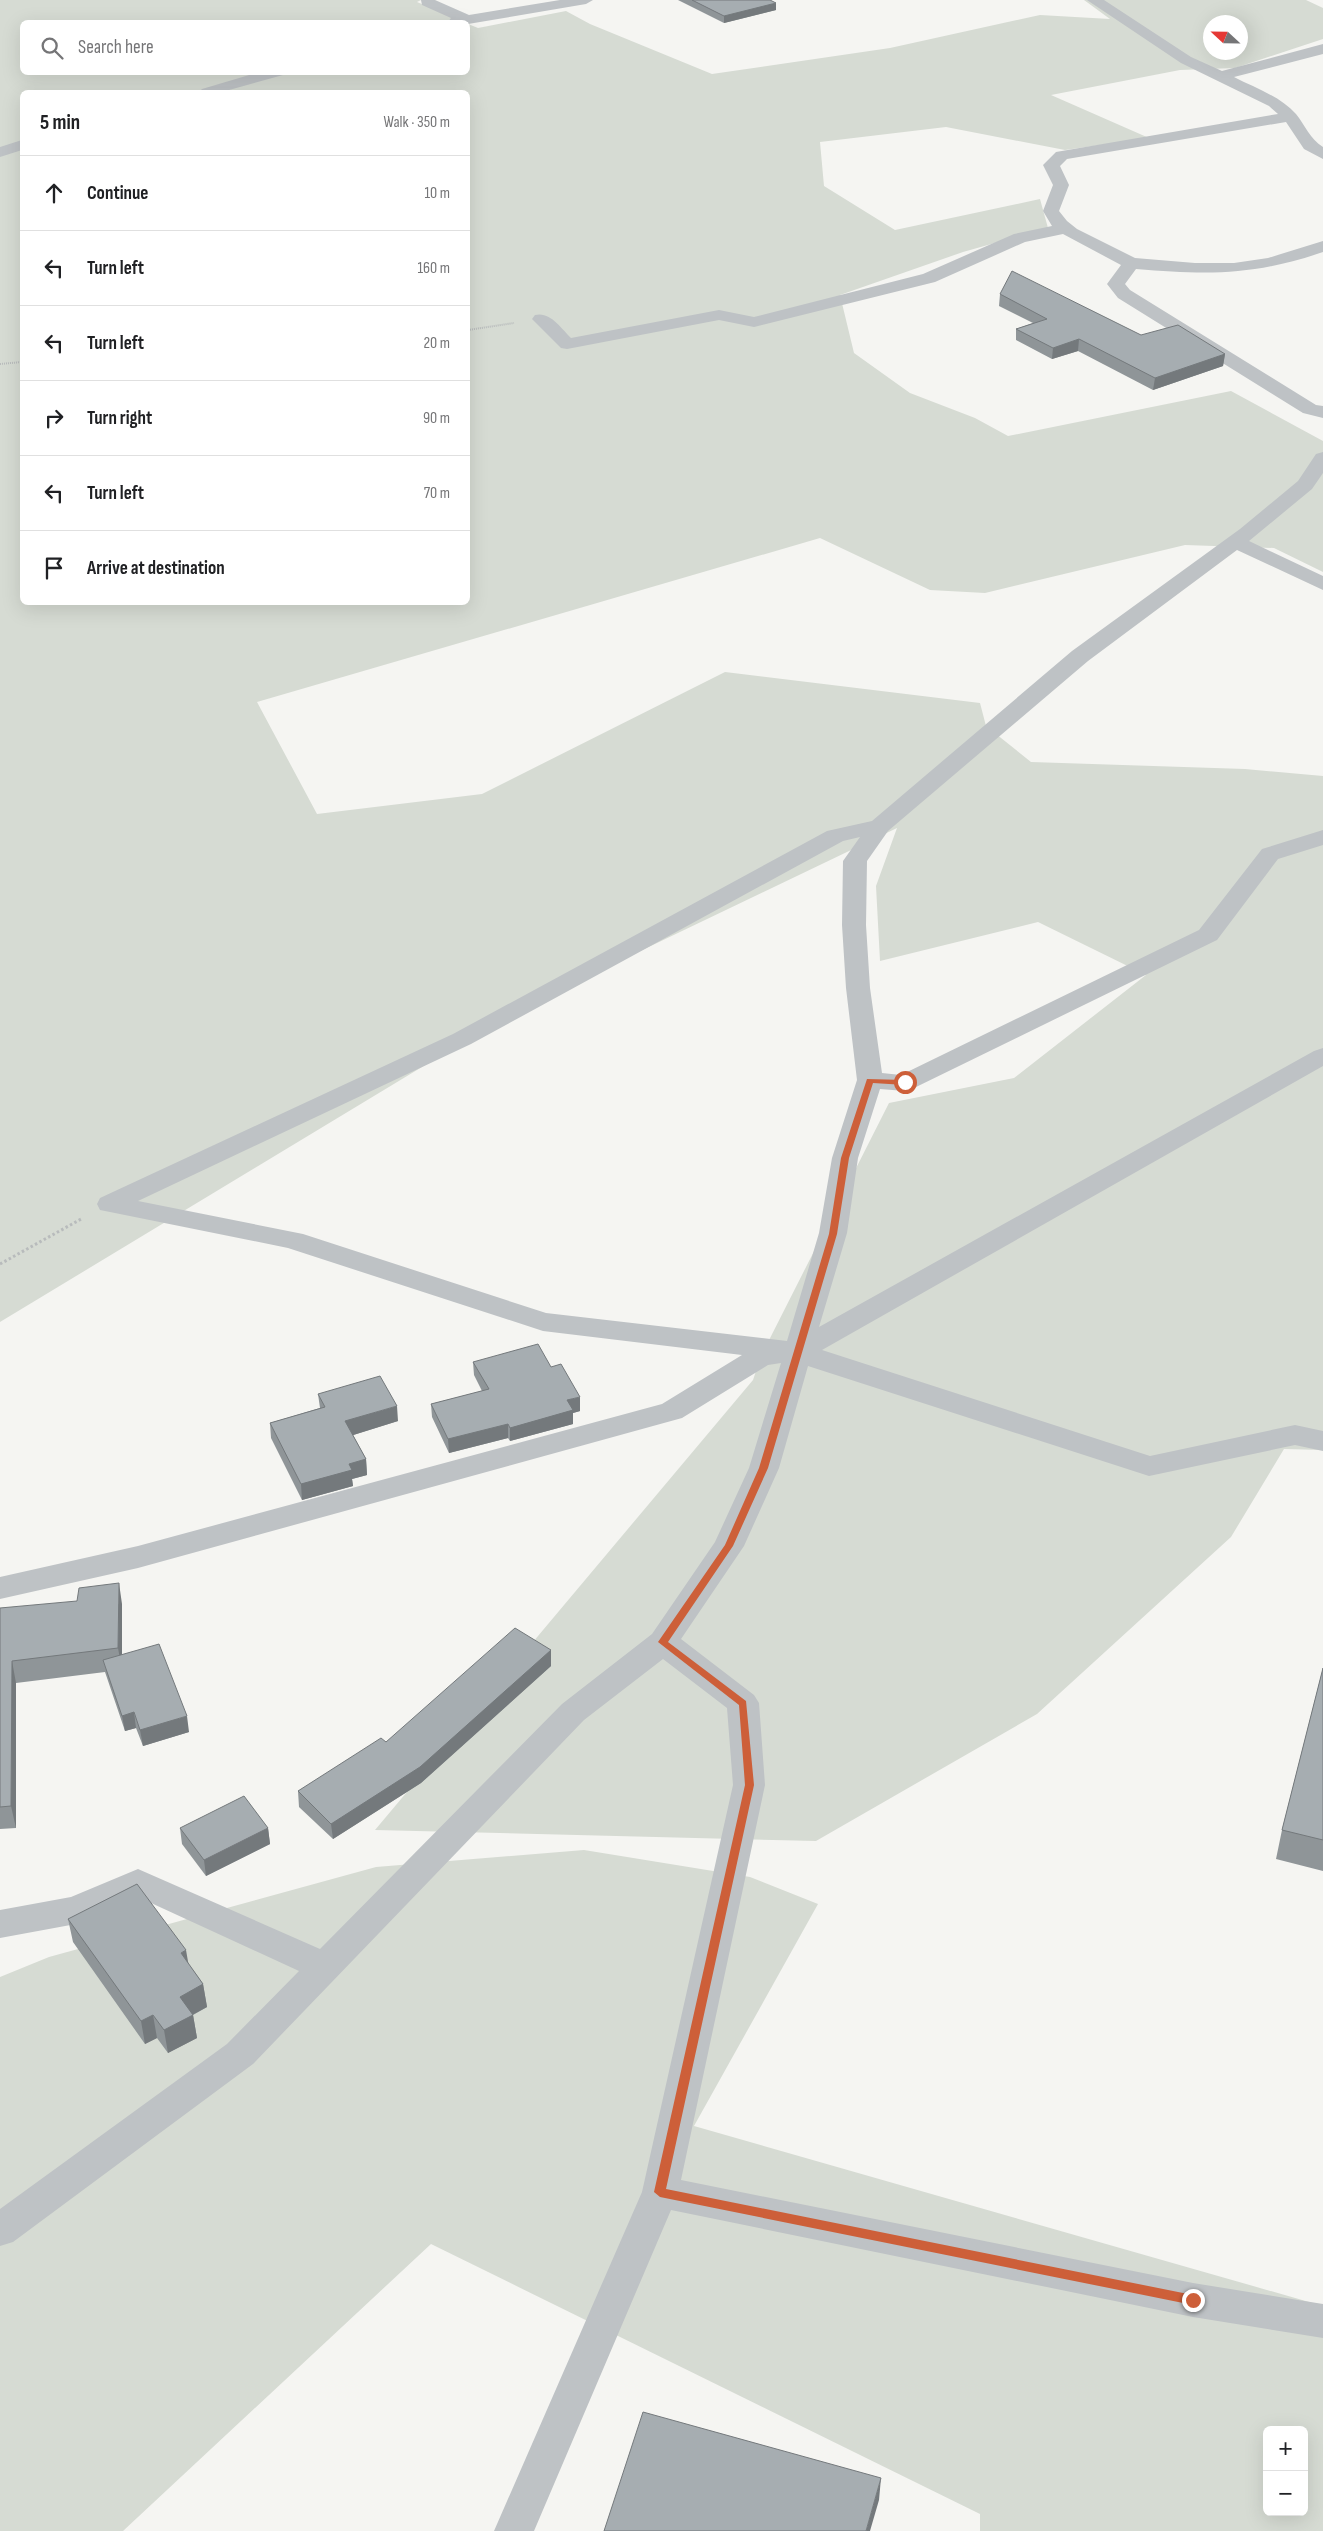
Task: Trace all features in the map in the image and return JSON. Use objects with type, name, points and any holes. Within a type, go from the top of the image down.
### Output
[{"type":"street","points":[[470,20],[583,0]]},
{"type":"street","points":[[1094,0],[1186,60],[1275,103],[1290,117],[1310,146],[1323,154]]},
{"type":"street","points":[[427,2],[458,20]]},
{"type":"street","points":[[1218,77],[1323,49]]},
{"type":"street","points":[[213,90],[267,75]]},
{"type":"street","points":[[1290,117],[1062,155],[1051,165],[1061,185],[1051,211],[1053,219],[1064,229],[1113,252],[1131,263],[1194,268],[1235,268],[1268,263],[1323,246]]},
{"type":"street","points":[[1,151],[20,146]]},
{"type":"street","points":[[541,319],[567,344],[720,315],[754,322],[930,278],[1020,238],[1064,229]]},
{"type":"street","points":[[1131,263],[1116,284],[1124,294],[1310,409],[1323,412]]},
{"type":"street","points":[[0,2230],[240,2054],[573,1712],[663,1642],[729,1546],[764,1468],[833,1234],[845,1158],[870,1080],[858,988],[854,925],[855,861],[880,826],[1080,656],[1236,542],[1305,484],[1323,458]]},
{"type":"street","points":[[1236,542],[1323,584]]},
{"type":"street","points":[[110,1204],[462,1039],[835,836],[880,826]]},
{"type":"street","points":[[870,1080],[905,1082],[1208,935],[1270,854],[1323,837]]},
{"type":"street","points":[[0,1588],[138,1557],[672,1411],[760,1356],[797,1352],[1323,1056]]},
{"type":"street","points":[[110,1204],[218,1223],[293,1240],[543,1322],[797,1352],[1148,1466],[1295,1435],[1323,1441]]},
{"type":"street","points":[[514,2531],[660,2192],[749,1785],[743,1704],[663,1642]]},
{"type":"street","points":[[0,1924],[76,1910],[138,1882],[325,1967]]},
{"type":"street","points":[[660,2192],[1193,2300],[1323,2321]]},
{"type":"path","points":[[470,330],[541,319]]},
{"type":"path","points":[[0,364],[20,362]]},
{"type":"path","points":[[0,1264],[110,1204]]},
{"type":"shaded area","points":[[0,0],[421,0],[417,2],[460,20],[20,20],[20,75],[470,75],[470,25],[478,28],[566,11],[590,24],[712,74],[890,48],[1040,15],[1110,19],[1084,0],[1306,0],[1323,8],[1323,39],[1235,68],[1180,70],[1051,95],[1149,138],[1065,150],[946,127],[820,142],[824,186],[895,230],[1040,199],[1048,228],[963,252],[840,295],[854,353],[910,393],[975,418],[1008,436],[1231,391],[1323,441],[1323,572],[1274,548],[1185,545],[985,593],[930,590],[820,538],[257,702],[317,814],[482,794],[725,672],[980,703],[986,726],[1031,762],[1245,769],[1323,776],[1323,1450],[1284,1449],[1231,1537],[1037,1714],[816,1841],[375,1830],[753,1380],[761,1356],[889,1103],[1014,1078],[1146,975],[1038,922],[880,961],[876,886],[897,828],[513,1012],[0,1322]]},
{"type":"shaded area","points":[[584,1850],[750,1877],[818,1904],[694,2126],[1323,2306],[1323,2531],[980,2531],[980,2514],[431,2244],[123,2531],[0,2531],[0,1977],[49,1957],[376,1867]]},
{"type":"building","points":[[692,0],[770,0],[776,3],[724,16]]},
{"type":"building","points":[[1012,271],[1141,335],[1178,325],[1225,354],[1155,378],[1079,339],[1053,348],[1016,329],[1047,319],[1000,294]]},
{"type":"building","points":[[538,1344],[551,1367],[561,1364],[580,1397],[567,1400],[573,1410],[510,1428],[508,1424],[448,1439],[431,1404],[489,1389],[473,1362]]},
{"type":"building","points":[[380,1376],[397,1406],[345,1421],[366,1459],[349,1464],[352,1470],[301,1484],[270,1423],[325,1407],[318,1394]]},
{"type":"building","points":[[119,1583],[118,1648],[12,1661],[11,1806],[0,1807],[0,1608],[77,1601],[79,1588]]},
{"type":"building","points":[[515,1628],[551,1650],[420,1767],[331,1824],[298,1791],[381,1738],[386,1742]]},
{"type":"building","points":[[159,1644],[187,1716],[140,1730],[134,1712],[122,1716],[103,1660]]},
{"type":"building","points":[[1323,1668],[1323,1840],[1282,1830]]},
{"type":"building","points":[[244,1796],[268,1828],[204,1860],[180,1828]]},
{"type":"building","points":[[137,1884],[186,1950],[181,1953],[203,1984],[180,1997],[193,2015],[164,2030],[153,2015],[141,2021],[68,1919]]},
{"type":"building","points":[[643,2412],[881,2478],[866,2531],[604,2531]]},
{"type":"route","points":[[905,1082],[870,1080],[845,1158],[833,1234],[764,1468],[729,1546],[663,1642],[743,1704],[749,1785],[660,2192],[1193,2300]]}]
